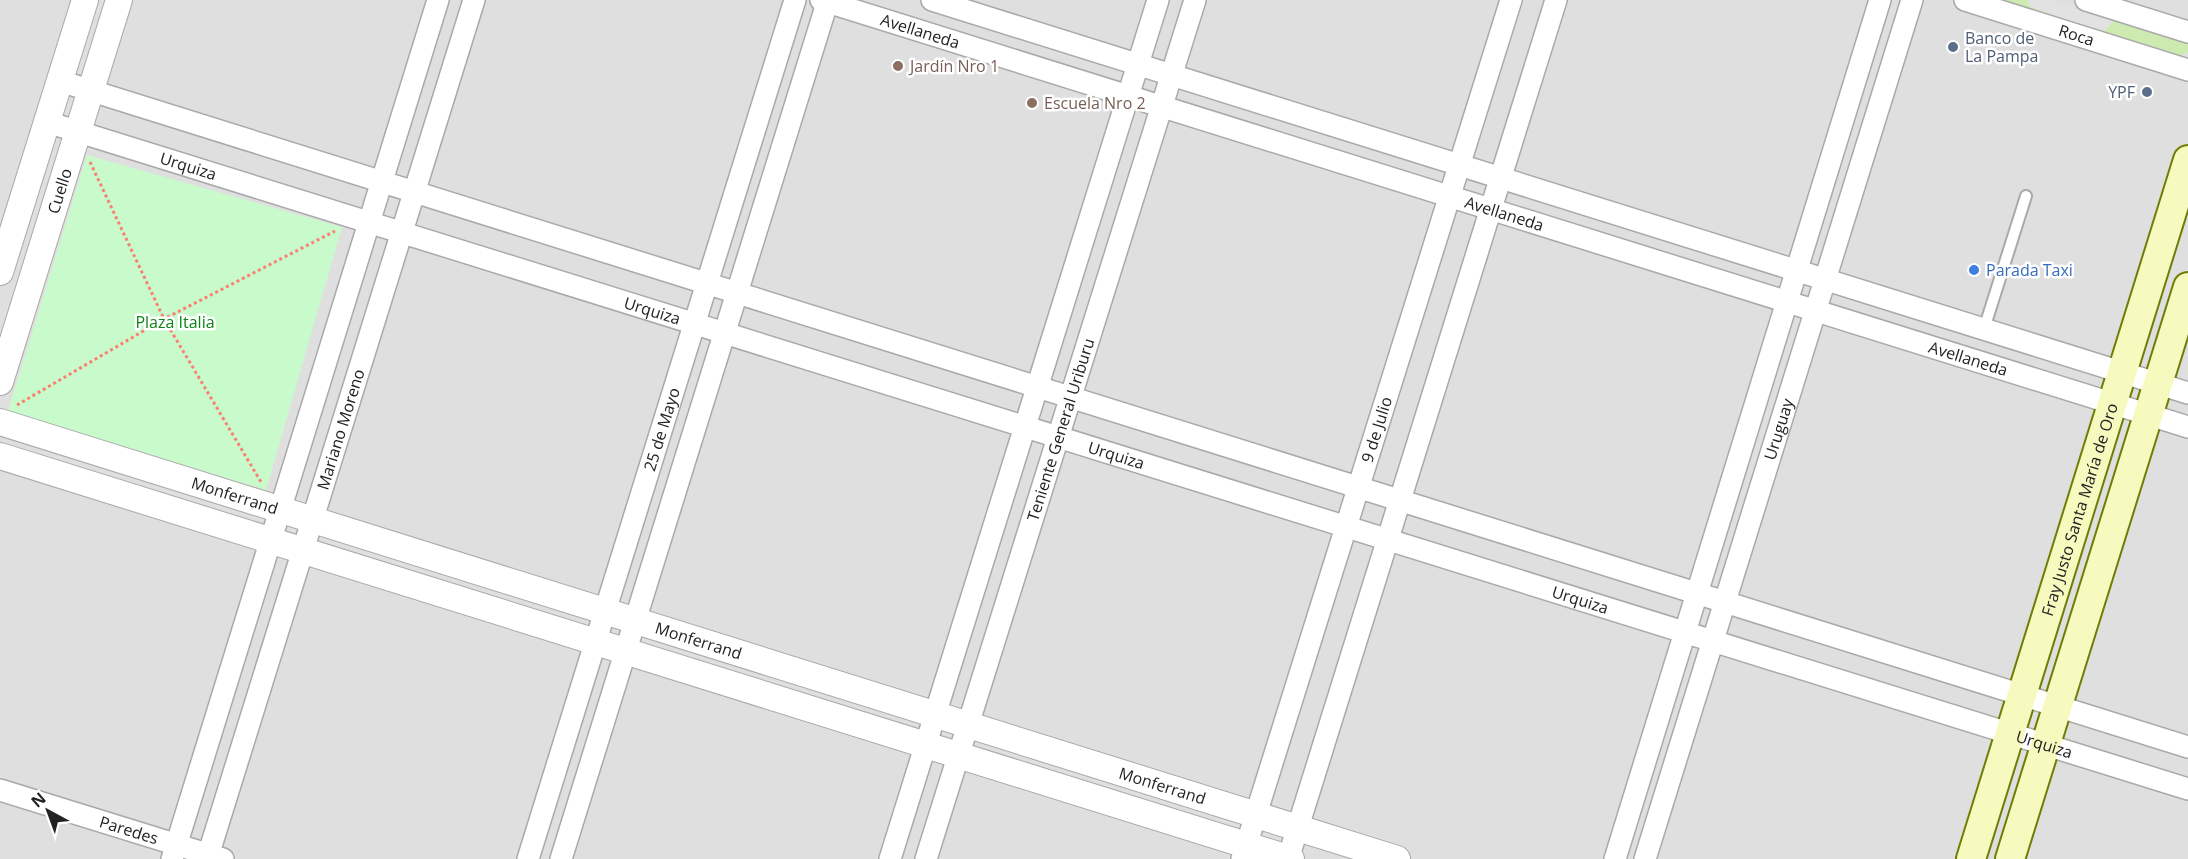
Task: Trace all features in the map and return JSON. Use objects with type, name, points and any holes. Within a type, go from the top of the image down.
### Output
[{"type":"main road","name":"Fray Justo Santa María de Oro","points":[[1971,859],[2188,160]]},
{"type":"main road","points":[[2010,859],[2188,287]]},
{"type":"street","name":"Cuello","points":[[0,272],[85,0]]},
{"type":"street","name":"Cuello","points":[[0,382],[119,0]]},
{"type":"street","name":"Mariano Moreno","points":[[174,852],[270,540],[273,500],[369,222],[438,0]]},
{"type":"street","name":"Mariano Moreno","points":[[213,858],[312,520],[474,0]]},
{"type":"street","name":"25 de Mayo","points":[[528,859],[795,0]]},
{"type":"street","name":"Avellaneda","points":[[932,0],[2188,393]]},
{"type":"street","points":[[890,859],[1158,0]]},
{"type":"street","name":"Teniente General Uriburu","points":[[926,859],[1195,0]]},
{"type":"street","name":"9 de Julio","points":[[1244,852],[1511,0]]},
{"type":"street","points":[[1289,859],[1556,0]]},
{"type":"street","name":"Uruguay","points":[[1615,859],[1880,0]]},
{"type":"street","name":"Uruguay","points":[[1646,859],[1912,0]]},
{"type":"street","name":"Roca","points":[[1965,0],[2188,70]]},
{"type":"street","points":[[2086,0],[2188,32]]},
{"type":"street","name":"25 de Mayo","points":[[561,859],[825,1]]},
{"type":"street","name":"Avellaneda","points":[[825,1],[2188,427]]},
{"type":"street","points":[[60,81],[2188,747]]},
{"type":"street","name":"Urquiza","points":[[47,122],[2188,789]]},
{"type":"street","name":"Monferrand","points":[[4,416],[273,500],[312,520],[1397,859]]},
{"type":"street","name":"Monferrand","points":[[0,456],[959,755],[1244,852],[1289,859]]},
{"type":"street","name":"Paredes","points":[[0,790],[174,852],[213,858]]},
{"type":"lane","points":[[1984,329],[2026,196]]},
{"type":"path","points":[[87,155],[164,319],[273,500]]},
{"type":"path","points":[[4,416],[164,319],[342,227]]},
{"type":"shaded area","points":[[0,0],[2188,0],[2188,859],[0,859]]},
{"type":"shaded area","points":[[2028,0],[2051,0],[2113,21],[2104,32],[2030,7]]},
{"type":"green space","points":[[1996,0],[2028,0],[2031,7],[2103,32],[2113,21],[2179,38],[2188,44],[2188,52],[2179,57]]},
{"type":"green space","name":"Plaza Italia","points":[[87,155],[342,227],[266,490],[8,411]]},
{"type":"place","name":"Banco de La Pampa","points":[[1953,47]]},
{"type":"place","name":"Jardín Nro 1","points":[[898,66]]},
{"type":"place","name":"YPF","points":[[2147,92]]},
{"type":"place","name":"Escuela Nro 2","points":[[1032,103]]},
{"type":"place","name":"Parada Taxi","points":[[1974,270]]}]
